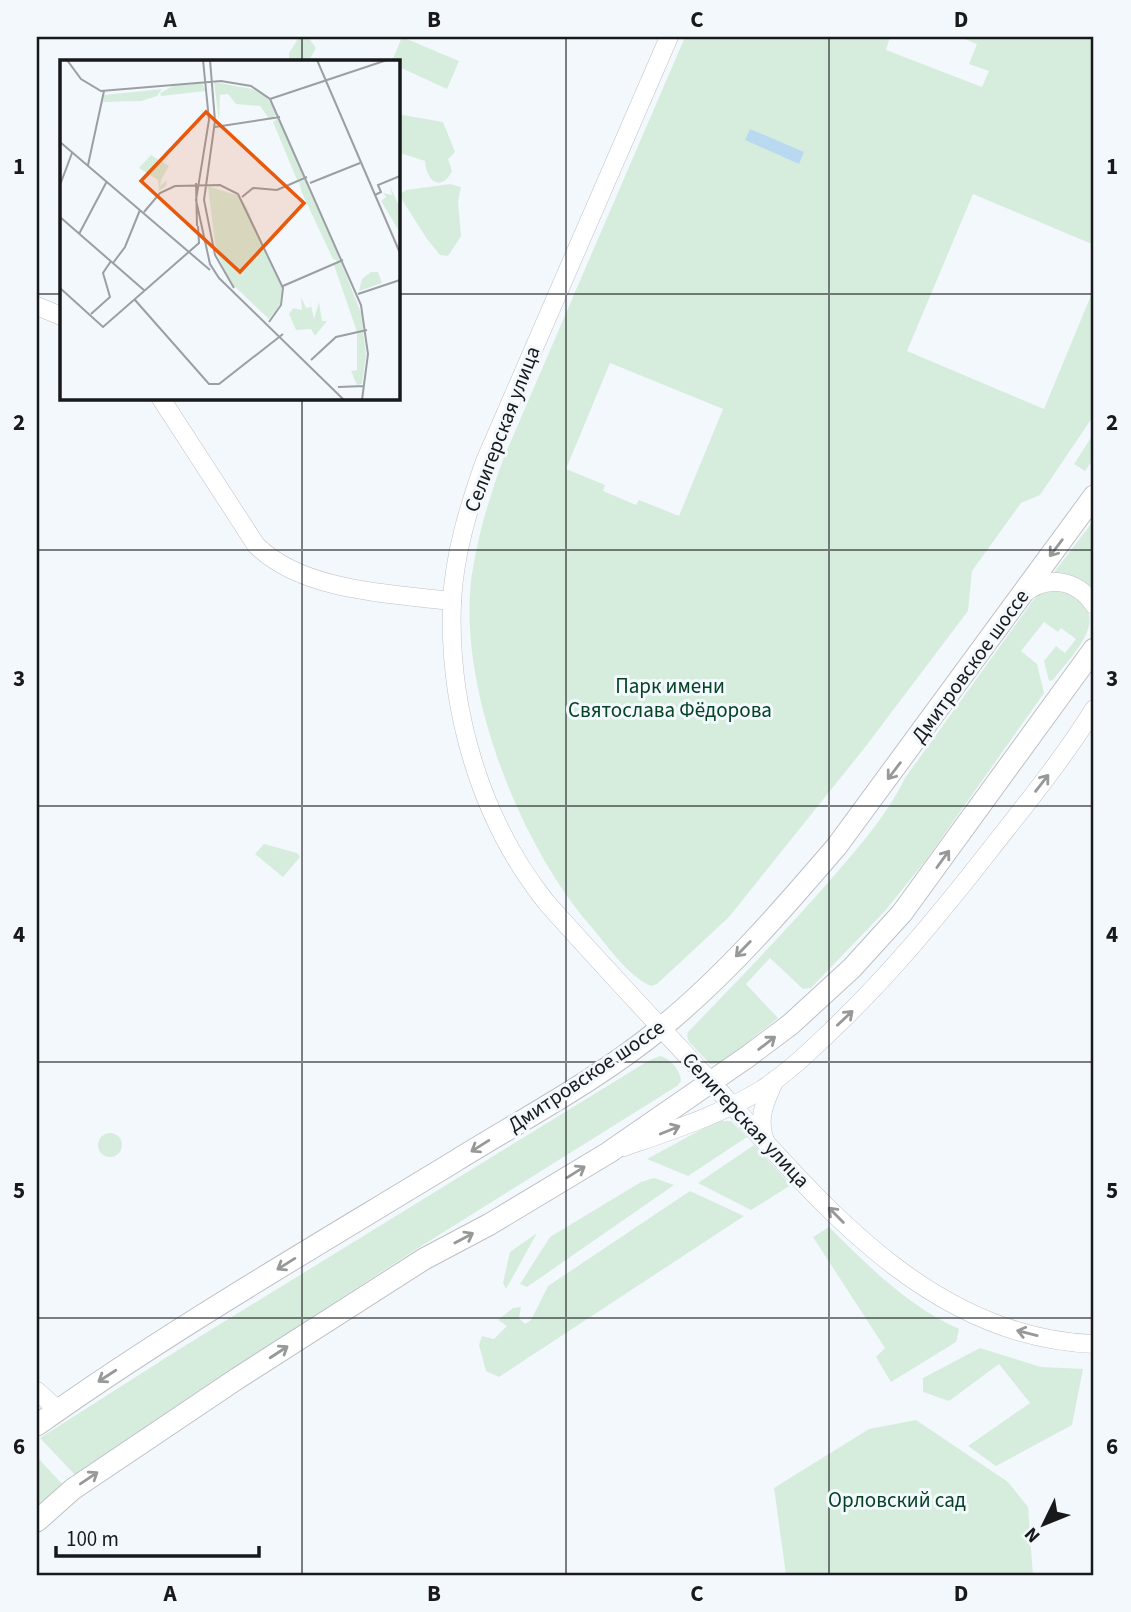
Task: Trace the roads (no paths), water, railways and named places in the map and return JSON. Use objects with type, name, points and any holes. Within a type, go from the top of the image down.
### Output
[{"type":"main road","name":"Дмитровское шоссе","points":[[37,1425],[164,1340],[588,1080],[661,1029],[781,910],[837,846],[1094,496]]},
{"type":"main road","points":[[37,1521],[73,1489],[238,1378],[424,1259],[489,1224],[608,1153],[747,1058],[791,1024],[852,968],[902,913],[1094,649]]},
{"type":"street","name":"Селигерская улица","points":[[669,37],[485,461],[468,512],[452,601],[453,654],[463,725],[493,816],[529,880],[766,1143],[860,1239],[934,1294],[988,1321],[1059,1340],[1094,1344]]},
{"type":"street","points":[[37,306],[60,316]]},
{"type":"street","points":[[161,399],[256,545],[273,561],[296,574],[330,584],[452,601]]},
{"type":"street","points":[[1018,599],[1032,587],[1060,581],[1077,587],[1094,604]]},
{"type":"street","points":[[1072,745],[1094,709]]},
{"type":"street","points":[[608,1153],[662,1134],[749,1097],[794,1065],[866,998],[925,933],[1072,745],[1094,721]]},
{"type":"street","points":[[766,1143],[762,1133],[762,1114],[775,1080]]},
{"type":"street","points":[[37,1391],[58,1410]]},
{"type":"water","points":[[750,129],[804,152],[799,164],[745,140]]},
{"type":"park label","name":"Парк имени Святослава Фёдорова","points":[[670,698]]},
{"type":"park label","name":"Орловский сад","points":[[897,1500]]}]
